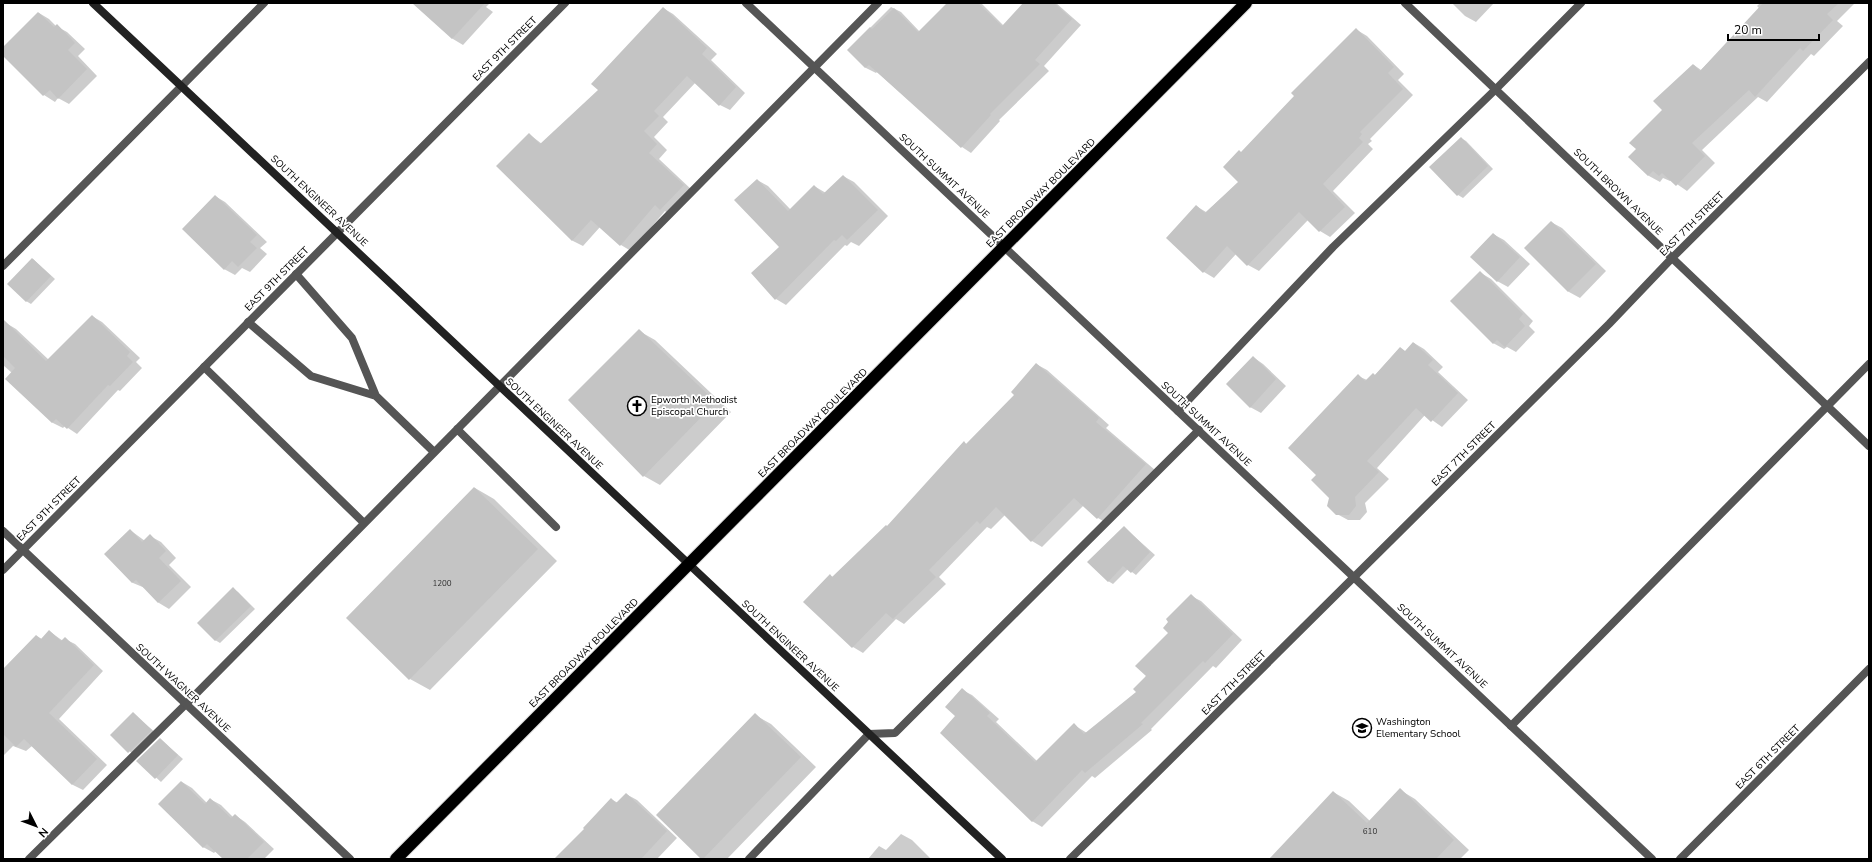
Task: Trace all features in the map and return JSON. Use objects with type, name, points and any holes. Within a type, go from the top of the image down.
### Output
[{"type":"highway","name":"EAST BROADWAY BOULEVARD","points":[[396,859],[1246,3]]},
{"type":"street","name":"SOUTH ENGINEER AVENUE","points":[[93,3],[1002,859]]},
{"type":"street","points":[[3,266],[264,3]]},
{"type":"street","name":"EAST 9TH STREET","points":[[3,570],[564,3]]},
{"type":"street","name":"SOUTH SUMMIT AVENUE","points":[[746,3],[1652,859]]},
{"type":"street","points":[[30,859],[186,704],[878,3]]},
{"type":"street","name":"SOUTH BROWN AVENUE","points":[[1406,3],[1869,446]]},
{"type":"street","points":[[1178,411],[1333,247],[1496,89],[1581,3]]},
{"type":"street","name":"EAST 7TH STREET","points":[[1070,859],[1609,324],[1672,258],[1869,62]]},
{"type":"street","points":[[296,274],[352,338],[376,396],[434,452]]},
{"type":"street","points":[[248,322],[311,376],[376,396]]},
{"type":"street","points":[[1511,726],[1869,364]]},
{"type":"street","points":[[204,367],[364,523]]},
{"type":"street","points":[[457,429],[556,527]]},
{"type":"street","points":[[749,859],[869,734],[895,732],[1199,430]]},
{"type":"street","name":"SOUTH WAGNER AVENUE","points":[[3,531],[350,859]]},
{"type":"street","name":"EAST 6TH STREET","points":[[1680,859],[1869,669]]},
{"type":"building","points":[[412,3],[485,3],[452,39]]},
{"type":"building","points":[[947,3],[978,3],[1002,26],[1023,3],[1054,3],[1072,19],[1035,60],[1040,64],[990,114],[991,115],[961,148],[869,65],[865,68],[847,50],[870,27],[872,29],[894,8],[918,32]]},
{"type":"building","points":[[1763,3],[1839,3],[1827,14],[1833,20],[1803,51],[1800,48],[1755,97],[1749,90],[1692,143],[1705,156],[1676,186],[1662,173],[1659,176],[1653,171],[1648,176],[1628,157],[1636,149],[1629,143],[1662,110],[1653,101],[1693,64],[1700,71]]},
{"type":"building","points":[[663,7],[707,48],[702,54],[736,87],[719,106],[687,76],[654,111],[659,116],[644,131],[657,144],[649,153],[684,185],[660,210],[655,205],[620,246],[591,220],[572,241],[496,166],[529,133],[540,144],[598,90],[591,84]]},
{"type":"building","points":[[38,12],[54,27],[57,24],[75,43],[68,50],[87,69],[58,99],[50,90],[43,96],[3,56],[3,47]]},
{"type":"building","points":[[1356,28],[1394,67],[1388,73],[1403,89],[1360,132],[1362,134],[1359,138],[1363,142],[1323,184],[1345,207],[1319,232],[1299,212],[1247,266],[1227,246],[1203,273],[1166,238],[1196,205],[1205,213],[1238,182],[1223,167],[1239,150],[1241,152],[1294,96],[1291,93]]},
{"type":"building","points":[[1461,137],[1488,166],[1457,196],[1429,167]]},
{"type":"building","points":[[843,175],[878,210],[847,240],[842,235],[836,241],[834,240],[775,300],[751,273],[779,247],[734,200],[757,179],[788,211],[814,185],[823,194]]},
{"type":"building","points":[[215,195],[257,235],[250,242],[257,248],[238,267],[232,261],[224,270],[182,229]]},
{"type":"building","points":[[1551,221],[1596,264],[1568,292],[1524,248]]},
{"type":"building","points":[[1493,233],[1520,257],[1497,282],[1470,257]]},
{"type":"building","points":[[32,258],[51,276],[26,302],[7,284]]},
{"type":"building","points":[[1480,271],[1523,314],[1519,319],[1525,326],[1505,347],[1497,340],[1493,344],[1450,301]]},
{"type":"building","points":[[92,315],[130,352],[127,356],[133,362],[110,386],[108,385],[67,429],[56,419],[52,423],[5,379],[15,368],[3,356],[3,319],[46,361]]},
{"type":"building","name":"Epworth Methodist Episcopal Church","points":[[639,329],[716,402],[643,477],[568,400]]},
{"type":"building","points":[[1413,342],[1433,360],[1428,365],[1458,393],[1431,422],[1416,408],[1367,461],[1379,472],[1355,497],[1356,506],[1349,515],[1336,515],[1327,506],[1329,498],[1311,480],[1316,475],[1288,448],[1358,374],[1365,381],[1373,373],[1375,375],[1400,347],[1405,351]]},
{"type":"building","points":[[1253,356],[1276,379],[1250,408],[1226,384]]},
{"type":"building","points":[[1036,363],[1099,418],[1096,422],[1146,464],[1097,519],[1074,498],[1031,542],[996,507],[980,524],[977,521],[929,570],[936,577],[893,619],[886,613],[852,648],[803,602],[830,574],[832,577],[886,525],[887,526],[964,441],[966,444],[1014,395],[1011,392]]},
{"type":"building","points":[[474,487],[538,549],[409,680],[346,618]]},
{"type":"building","points":[[1124,526],[1150,552],[1131,573],[1123,566],[1108,582],[1087,562]]},
{"type":"building","points":[[130,529],[142,542],[150,534],[166,551],[159,558],[181,581],[158,603],[136,580],[132,583],[104,554]]},
{"type":"building","points":[[233,587],[251,606],[215,641],[197,623]]},
{"type":"building","points":[[1191,594],[1233,634],[1205,663],[1203,661],[1141,723],[1143,724],[1085,773],[1082,770],[1032,822],[940,733],[955,716],[945,707],[962,688],[990,713],[987,716],[1035,762],[1074,723],[1084,734],[1136,692],[1133,689],[1146,676],[1135,666],[1168,633],[1163,628],[1168,622],[1166,619]]},
{"type":"building","points":[[49,630],[61,641],[65,637],[94,665],[49,713],[97,759],[72,785],[24,739],[16,747],[3,734],[3,669],[36,635],[41,639]]},
{"type":"building","points":[[133,712],[152,730],[128,753],[110,735]]},
{"type":"building","points":[[755,713],[801,757],[703,859],[701,859],[656,815]]},
{"type":"building","points":[[160,738],[178,755],[155,779],[136,761]]},
{"type":"building","points":[[181,781],[205,804],[210,798],[231,818],[235,814],[264,842],[247,859],[223,859],[207,844],[203,848],[158,804]]},
{"type":"building","points":[[1400,788],[1454,840],[1436,859],[1269,859],[1333,791],[1367,823]]},
{"type":"building","points":[[626,793],[667,831],[641,859],[554,859],[584,829],[583,828],[611,798],[616,803]]},
{"type":"place","name":"Epworth Methodist Episcopal Church","points":[[637,406]]},
{"type":"place","name":"Washington Elementary School","points":[[1362,728]]}]
